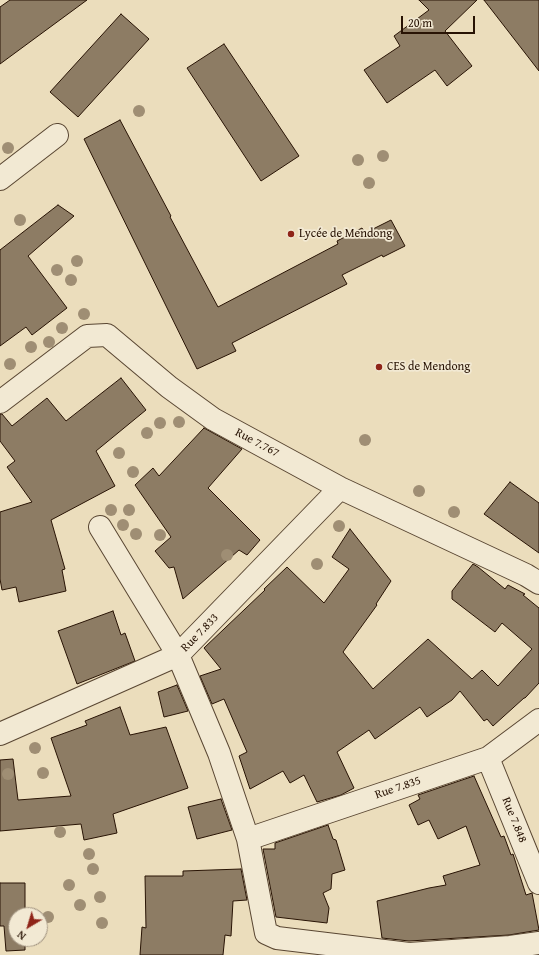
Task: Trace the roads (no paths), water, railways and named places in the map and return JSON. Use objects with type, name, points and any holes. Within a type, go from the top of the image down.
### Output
[{"type":"street","points":[[0,179],[57,135]]},
{"type":"street","name":"Rue 7.767","points":[[0,402],[87,336],[107,335],[169,387],[213,419],[340,488],[539,583]]},
{"type":"street","name":"Rue 7.833","points":[[0,734],[178,655],[340,488]]},
{"type":"street","points":[[100,527],[178,655],[219,752],[248,839],[266,933],[277,938],[409,954],[510,947],[539,943]]},
{"type":"street","name":"Rue 7.835","points":[[248,839],[488,758],[539,720]]},
{"type":"street","name":"Rue 7.848","points":[[488,758],[539,883]]},
{"type":"place","name":"Lycée de Mendong","points":[[291,234]]},
{"type":"place","name":"CES de Mendong","points":[[379,367]]}]
